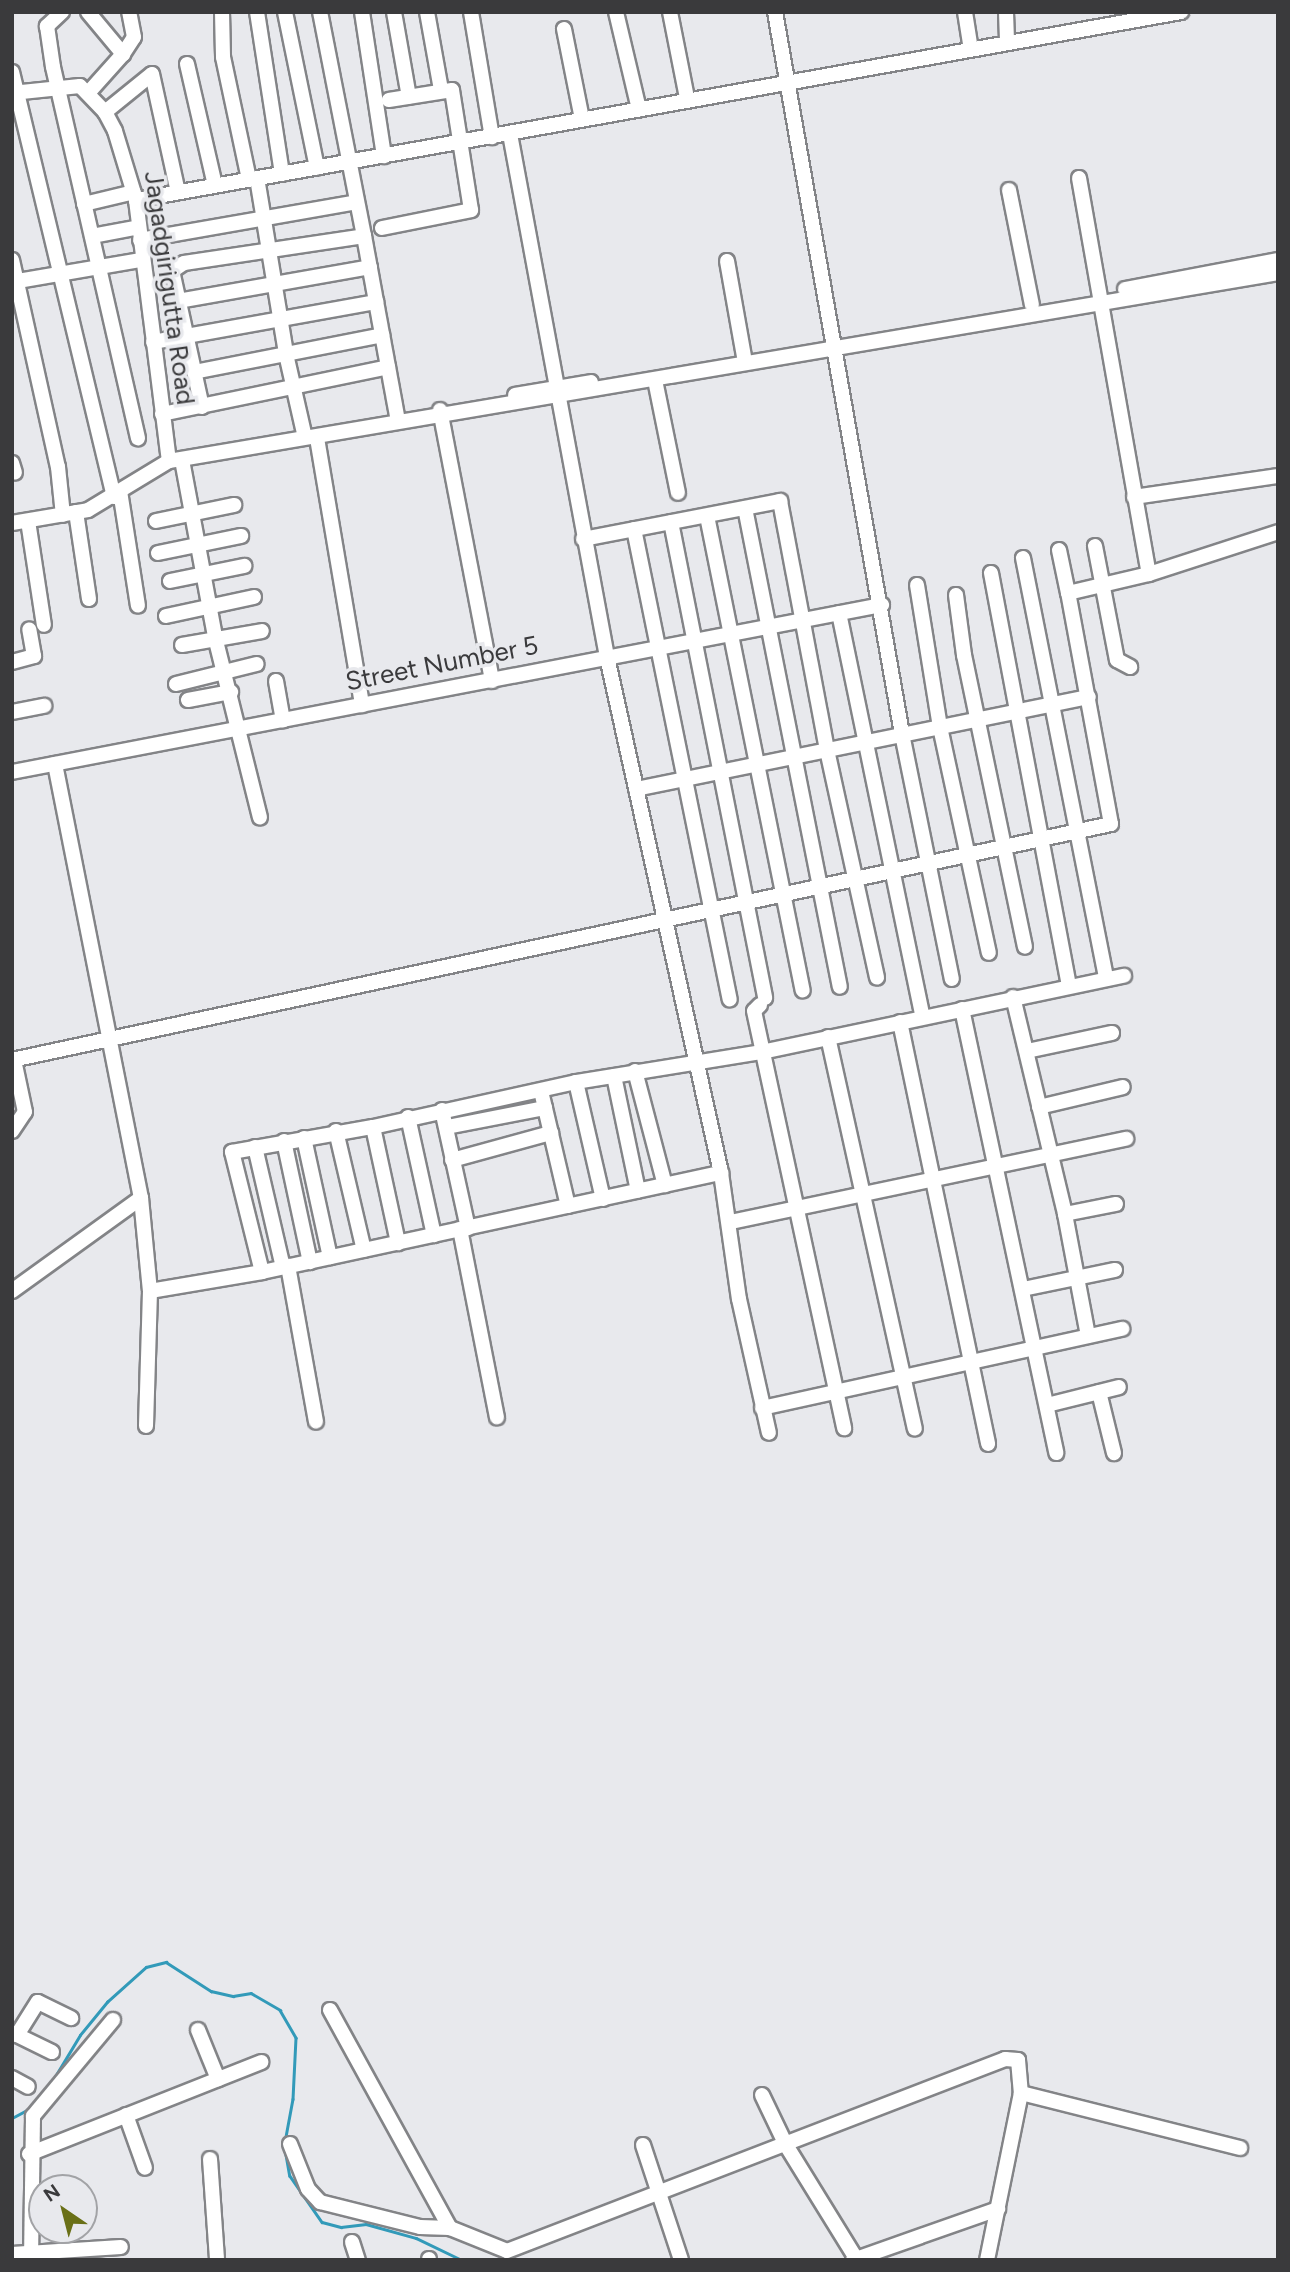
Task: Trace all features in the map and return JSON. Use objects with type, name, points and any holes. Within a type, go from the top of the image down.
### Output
[{"type":"street","points":[[62,12],[48,19],[58,86],[138,438]]},
{"type":"street","points":[[88,12],[123,54]]},
{"type":"street","points":[[15,92],[80,86],[89,92],[123,54],[134,37],[129,12]]},
{"type":"street","points":[[222,12],[223,57],[264,219],[286,354],[311,435],[362,705]]},
{"type":"street","points":[[257,12],[282,174]]},
{"type":"street","points":[[285,12],[317,167]]},
{"type":"street","points":[[320,12],[397,416]]},
{"type":"street","points":[[362,12],[384,156]]},
{"type":"street","points":[[394,12],[409,97]]},
{"type":"street","points":[[427,12],[441,90]]},
{"type":"street","points":[[471,12],[492,137]]},
{"type":"street","points":[[616,12],[639,109]]},
{"type":"street","points":[[670,12],[687,98]]},
{"type":"street","points":[[775,12],[882,605],[902,734],[952,979]]},
{"type":"street","points":[[965,12],[971,48]]},
{"type":"street","points":[[1006,12],[1007,42]]},
{"type":"street","points":[[84,204],[253,179],[461,143],[687,98],[1181,12]]},
{"type":"street","points":[[564,29],[582,119]]},
{"type":"street","points":[[187,64],[215,185]]},
{"type":"street","points":[[12,72],[60,274],[117,494],[138,606]]},
{"type":"street","points":[[105,113],[152,74],[178,191]]},
{"type":"street","points":[[382,228],[468,213],[454,94],[441,90],[389,100]]},
{"type":"street","name":"Jagadgirigutta Road","points":[[89,92],[105,113],[135,196],[162,414],[173,458],[194,513],[212,604],[215,637],[231,692],[260,817]]},
{"type":"street","points":[[510,134],[583,539],[693,1062],[721,1173],[731,1222],[739,1299],[769,1433]]},
{"type":"street","points":[[1079,178],[1149,574]]},
{"type":"street","points":[[1009,190],[1032,305]]},
{"type":"street","points":[[92,236],[264,219],[357,202]]},
{"type":"street","points":[[202,407],[172,271],[184,262],[364,236]]},
{"type":"street","points":[[12,260],[89,599]]},
{"type":"street","points":[[15,282],[141,260]]},
{"type":"street","points":[[1164,287],[1278,260]]},
{"type":"street","points":[[727,261],[744,355]]},
{"type":"street","points":[[177,301],[370,267]]},
{"type":"street","points":[[12,523],[70,513],[117,494],[173,458],[556,393],[744,355],[833,344],[1164,287],[1278,273]]},
{"type":"street","points":[[556,393],[655,380],[1032,305],[1101,298]]},
{"type":"street","points":[[153,342],[376,302]]},
{"type":"street","points":[[194,372],[382,335]]},
{"type":"street","points":[[162,414],[388,367]]},
{"type":"street","points":[[655,380],[678,493]]},
{"type":"street","points":[[311,435],[397,416],[440,413]]},
{"type":"street","points":[[440,413],[492,681]]},
{"type":"street","points":[[1134,498],[1278,476]]},
{"type":"street","points":[[583,539],[780,501],[827,750],[877,978]]},
{"type":"street","points":[[156,521],[234,505]]},
{"type":"street","points":[[745,508],[840,987]]},
{"type":"street","points":[[707,516],[781,892],[803,990]]},
{"type":"street","points":[[12,662],[34,656],[37,627],[28,521]]},
{"type":"street","points":[[671,522],[746,900],[762,1001],[754,1011],[844,1428]]},
{"type":"street","points":[[634,529],[709,911],[730,999]]},
{"type":"street","points":[[1068,593],[1149,574],[1278,532]]},
{"type":"street","points":[[158,553],[241,536]]},
{"type":"street","points":[[1095,546],[1117,660],[1130,667]]},
{"type":"street","points":[[12,1131],[25,1112],[13,1060],[709,911],[781,892],[1003,848],[1079,831],[1113,820],[1059,550]]},
{"type":"street","points":[[1023,558],[1079,831],[1106,979]]},
{"type":"street","points":[[170,581],[244,566]]},
{"type":"street","points":[[990,573],[1014,712],[1069,986]]},
{"type":"street","points":[[917,584],[940,727],[989,954]]},
{"type":"street","points":[[956,595],[1003,848],[1025,947]]},
{"type":"street","points":[[166,615],[254,597]]},
{"type":"street","name":"Street Number 5","points":[[12,772],[882,605]]},
{"type":"street","points":[[839,613],[922,1015]]},
{"type":"street","points":[[181,645],[262,631]]},
{"type":"street","points":[[176,684],[257,664]]},
{"type":"street","points":[[276,681],[283,720]]},
{"type":"street","points":[[188,700],[231,692]]},
{"type":"street","points":[[636,789],[1089,697]]},
{"type":"street","points":[[12,712],[44,706]]},
{"type":"street","points":[[55,764],[107,1040],[141,1198],[150,1291],[146,1426]]},
{"type":"street","points":[[262,1272],[232,1163],[232,1152],[336,1131],[373,1127],[408,1117],[576,1082],[762,1052],[922,1015],[1124,976]]},
{"type":"street","points":[[1013,998],[1065,1214],[1088,1336]]},
{"type":"street","points":[[962,1009],[998,1166],[1056,1453]]},
{"type":"street","points":[[900,1022],[988,1444]]},
{"type":"street","points":[[1027,1051],[1112,1033]]},
{"type":"street","points":[[828,1037],[915,1428]]},
{"type":"street","points":[[635,1071],[665,1185]]},
{"type":"street","points":[[614,1076],[638,1191]]},
{"type":"street","points":[[576,1082],[603,1199]]},
{"type":"street","points":[[1039,1107],[1123,1087]]},
{"type":"street","points":[[541,1091],[568,1206]]},
{"type":"street","points":[[447,1127],[545,1108]]},
{"type":"street","points":[[442,1110],[497,1417]]},
{"type":"street","points":[[408,1117],[434,1235]]},
{"type":"street","points":[[373,1127],[398,1243]]},
{"type":"street","points":[[336,1131],[364,1250]]},
{"type":"street","points":[[452,1160],[551,1133]]},
{"type":"street","points":[[304,1138],[330,1257]]},
{"type":"street","points":[[731,1222],[1126,1139]]},
{"type":"street","points":[[284,1142],[310,1262]]},
{"type":"street","points":[[255,1147],[286,1267],[316,1422]]},
{"type":"street","points":[[150,1291],[262,1272],[721,1173]]},
{"type":"street","points":[[12,1291],[141,1198]]},
{"type":"street","points":[[1065,1214],[1116,1204]]},
{"type":"street","points":[[1023,1289],[1115,1270]]},
{"type":"street","points":[[762,1408],[836,1394],[971,1361],[1122,1329]]},
{"type":"street","points":[[1046,1405],[1119,1387]]},
{"type":"street","points":[[1099,1392],[1114,1453]]},
{"type":"street","points":[[52,2052],[15,2034],[38,2002],[71,2018]]},
{"type":"street","points":[[330,2011],[450,2228]]},
{"type":"street","points":[[31,2257],[29,2154],[33,2116],[113,2020]]},
{"type":"street","points":[[198,2030],[218,2079]]},
{"type":"street","points":[[290,2144],[308,2189],[320,2202],[420,2227],[450,2228],[507,2251],[661,2195],[1005,2059],[1017,2060],[1021,2093],[987,2260]]},
{"type":"street","points":[[29,2154],[261,2062]]},
{"type":"street","points":[[12,2078],[28,2087]]},
{"type":"street","points":[[1021,2093],[1240,2147]]},
{"type":"street","points":[[762,2095],[786,2145],[855,2259],[998,2209]]},
{"type":"street","points":[[125,2115],[145,2168]]},
{"type":"street","points":[[643,2146],[681,2260]]},
{"type":"street","points":[[210,2159],[216,2260]]},
{"type":"street","points":[[352,2242],[359,2260]]},
{"type":"street","points":[[12,2254],[31,2257],[121,2246]]},
{"type":"waterway","points":[[50,2085],[80,2035],[107,2002],[146,1967],[166,1962],[211,1991],[233,1996],[251,1993],[280,2010],[296,2038],[293,2099],[285,2142]]},
{"type":"waterway","points":[[12,2118],[31,2108]]},
{"type":"waterway","points":[[285,2149],[290,2176],[322,2222],[341,2227],[366,2224],[416,2238],[462,2260]]}]
